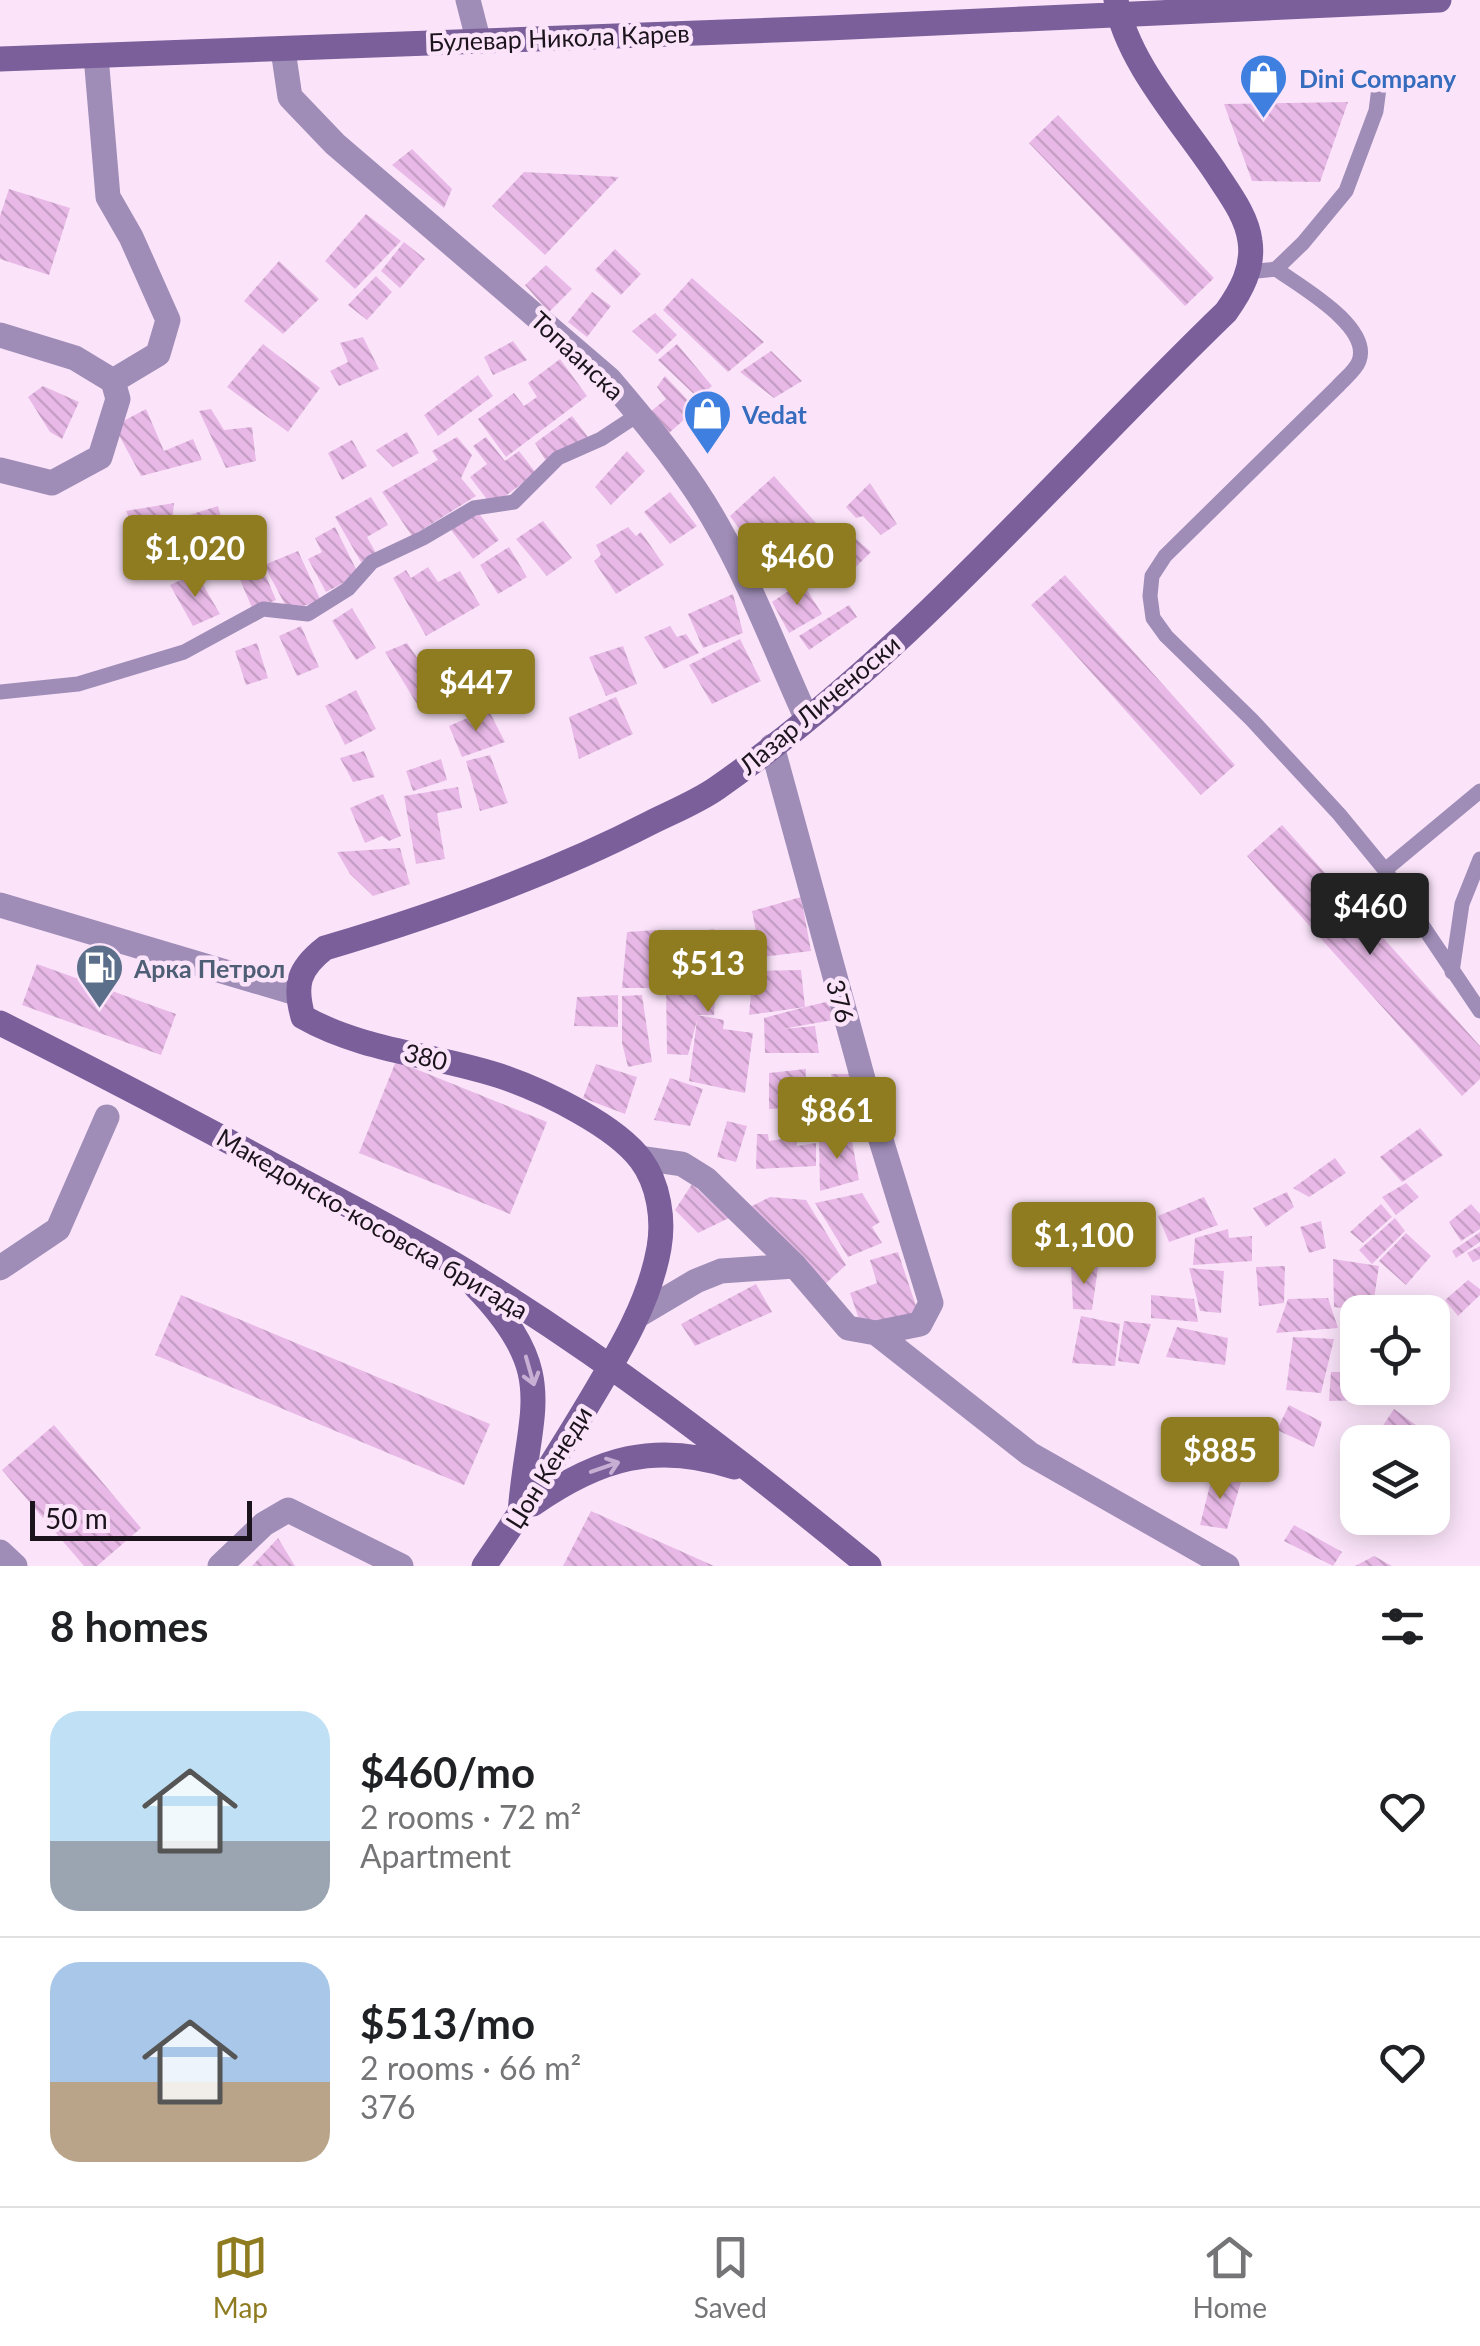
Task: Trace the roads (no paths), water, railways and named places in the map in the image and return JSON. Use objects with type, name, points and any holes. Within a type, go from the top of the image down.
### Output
[{"type":"street","points":[[468,0],[478,39]]},
{"type":"street","name":"Булевар Никола Карев","points":[[0,59],[828,28],[1118,7],[1439,0]]},
{"type":"street","points":[[1118,7],[1128,41],[1145,70],[1241,214],[1250,244],[1248,272]]},
{"type":"street","name":"Топаанска","points":[[283,50],[290,97],[335,144],[609,379],[639,414],[697,491],[736,562],[807,719]]},
{"type":"street","points":[[96,56],[108,197],[131,237],[168,320],[158,354],[114,381]]},
{"type":"street","name":"Лазар Личеноски","points":[[296,993],[306,962],[325,948],[517,884],[619,839],[714,790],[807,719],[954,587],[1226,312],[1248,272]]},
{"type":"street","points":[[0,335],[75,358],[114,381],[118,399],[100,457],[52,483],[0,470]]},
{"type":"street","name":"376","points":[[772,746],[869,1101],[931,1303],[920,1324],[876,1333]]},
{"type":"street","points":[[2,908],[296,993]]},
{"type":"street","name":"380","points":[[296,993],[303,1017],[324,1029],[469,1067],[548,1094],[585,1115],[640,1158]]},
{"type":"street","name":"Македонско-косовска бригада","points":[[0,1023],[122,1083],[454,1264],[610,1366],[868,1566]]},
{"type":"street","points":[[0,1268],[58,1229],[106,1117]]},
{"type":"street","points":[[640,1158],[682,1164],[706,1180],[795,1266],[848,1328],[876,1333],[1030,1454],[1228,1566]]},
{"type":"street","points":[[610,1366],[637,1316],[660,1244],[657,1195],[640,1158]]},
{"type":"street","points":[[454,1264],[501,1316],[532,1372],[534,1413],[520,1513]]},
{"type":"street","points":[[637,1316],[696,1281],[722,1272],[795,1266]]},
{"type":"street","name":"Џон Кенеди","points":[[484,1566],[610,1366]]},
{"type":"street","points":[[520,1513],[561,1485],[643,1455],[683,1453],[754,1474]]},
{"type":"street","points":[[220,1566],[264,1524],[288,1510],[400,1566]]},
{"type":"street","points":[[0,1552],[15,1566]]},
{"type":"lane","points":[[1248,272],[1276,269],[1346,191],[1376,111],[1380,80]]},
{"type":"lane","points":[[1276,269],[1351,326],[1360,344],[1359,362],[1166,556],[1152,576],[1153,618],[1166,636],[1310,781],[1385,870],[1480,1011]]},
{"type":"lane","points":[[0,692],[78,684],[184,652],[263,609],[308,614],[348,589],[372,562],[474,508],[514,502],[558,458],[600,439],[639,414]]},
{"type":"lane","points":[[1385,870],[1480,791]]},
{"type":"lane","points":[[1452,972],[1466,889],[1480,859]]},
{"type":"place","name":"Dini Company","points":[[1264,120]]},
{"type":"place","name":"Vedat","points":[[707,456]]},
{"type":"place","name":"Арка Петрол","points":[[99,1010]]}]
